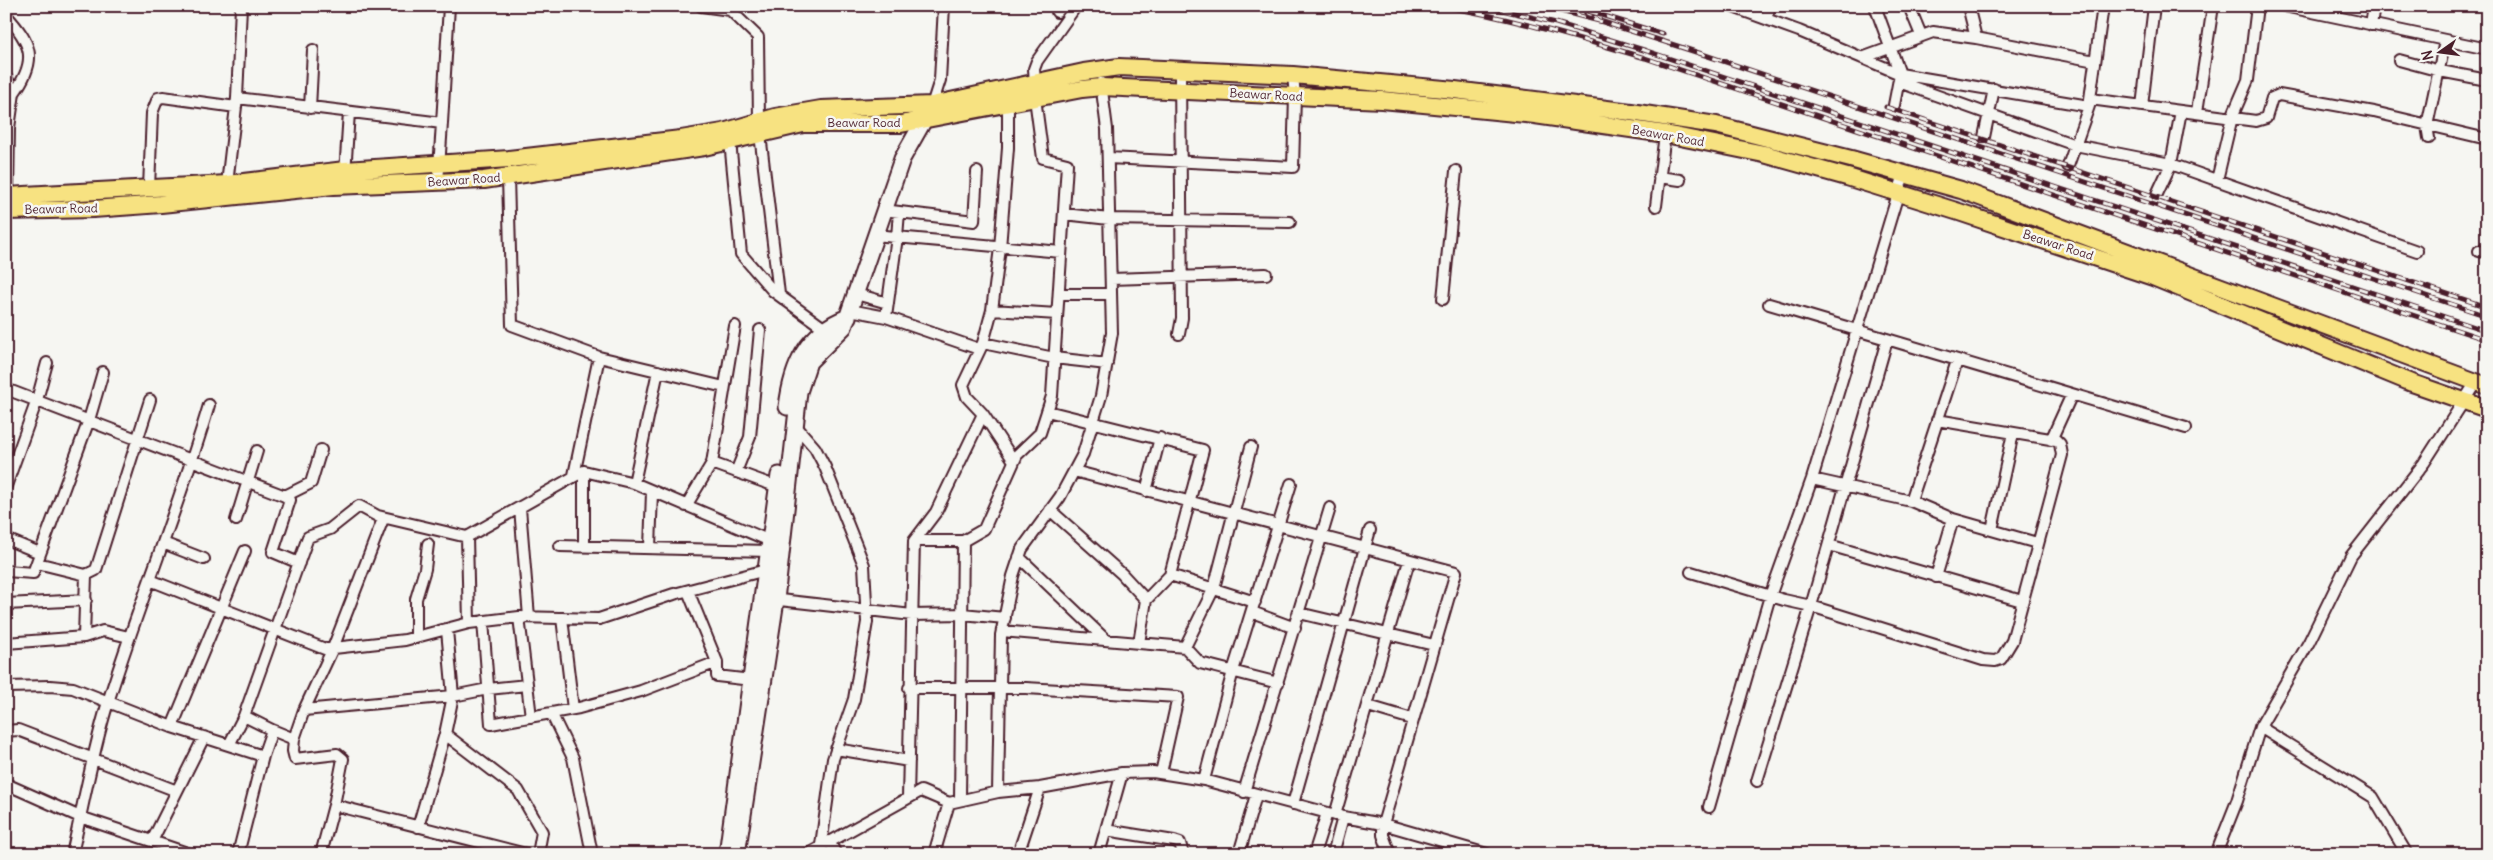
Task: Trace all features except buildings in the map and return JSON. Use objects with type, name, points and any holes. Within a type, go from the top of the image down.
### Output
[{"type":"main road","name":"Beawar Road","points":[[7,201],[92,209],[161,204],[440,164],[509,159],[759,128],[803,124],[888,124],[928,112],[1035,90],[1100,70],[1119,67],[1292,75],[1455,90],[1631,112],[1716,125],[1961,190],[2481,384]]},
{"type":"main road","name":"Beawar Road","points":[[928,112],[1008,102],[1035,90],[1102,87],[1295,96],[1455,107],[1535,115],[1665,134],[1764,154],[1898,194],[2153,278],[2412,383],[2487,408]]},
{"type":"main road","points":[[1628,128],[1631,112]]},
{"type":"main road","name":"Beawar Road","points":[[7,201],[149,188],[345,177],[438,183],[508,177],[730,141],[759,128]]},
{"type":"street","points":[[227,184],[236,102],[241,6]]},
{"type":"street","points":[[438,183],[449,6]]},
{"type":"street","points":[[701,6],[730,10],[758,37],[759,128],[779,294]]},
{"type":"street","points":[[737,854],[769,599],[799,392],[806,369],[816,354],[840,333],[856,294],[874,235],[902,159],[928,112],[940,80],[944,6]]},
{"type":"street","points":[[914,541],[963,541],[984,529],[1017,455],[1040,432],[1052,396],[1067,164],[1043,158],[1034,70],[1037,60],[1076,6]]},
{"type":"street","points":[[1730,6],[1862,58],[1899,78],[1987,115],[2075,145],[2171,164],[2417,251]]},
{"type":"street","points":[[1766,19],[1770,6]]},
{"type":"street","points":[[1875,6],[1899,78],[1894,104]]},
{"type":"street","points":[[1909,6],[1922,35]]},
{"type":"street","points":[[1968,6],[1976,38]]},
{"type":"street","points":[[2068,166],[2089,102],[2104,6]]},
{"type":"street","points":[[2142,106],[2154,6],[2150,6]]},
{"type":"street","points":[[2197,112],[2213,6]]},
{"type":"street","points":[[2217,180],[2232,117],[2248,80],[2257,6]]},
{"type":"street","points":[[2284,6],[2483,48],[2487,47]]},
{"type":"street","points":[[2371,25],[2374,6]]},
{"type":"street","points":[[6,15],[24,37],[31,60],[24,79],[14,93],[9,128],[7,201]]},
{"type":"street","points":[[1862,58],[1933,32],[1976,38],[2095,61]]},
{"type":"street","points":[[2429,138],[2427,126],[2445,40]]},
{"type":"street","points":[[310,108],[313,50]]},
{"type":"street","points":[[2398,60],[2440,71],[2487,80]]},
{"type":"street","points":[[998,792],[1002,631],[1019,557],[1022,549],[1050,510],[1074,471],[1101,396],[1112,333],[1108,158],[1100,70]]},
{"type":"street","points":[[1179,334],[1182,318],[1180,71]]},
{"type":"street","points":[[1108,158],[1293,167],[1295,96],[1292,75]]},
{"type":"street","points":[[6,77],[14,93]]},
{"type":"street","points":[[1899,78],[2089,102],[2197,112],[2256,121],[2266,118],[2272,98],[2279,95],[2374,112],[2487,139]]},
{"type":"street","points":[[1984,137],[1987,115],[1994,89]]},
{"type":"street","points":[[149,188],[152,113],[158,98],[310,108],[442,123]]},
{"type":"street","points":[[1008,102],[1008,148],[1000,248],[992,310],[981,346],[963,385],[967,397],[983,414],[1014,461]]},
{"type":"street","points":[[2157,194],[2171,164],[2182,111]]},
{"type":"street","points":[[345,177],[349,112]]},
{"type":"street","points":[[1656,206],[1665,134]]},
{"type":"street","points":[[730,141],[741,254],[773,291],[825,329]]},
{"type":"street","points":[[883,210],[974,221],[977,172]]},
{"type":"street","points":[[1443,299],[1456,172]]},
{"type":"street","points":[[1709,807],[1770,596],[1812,479],[1904,174]]},
{"type":"street","points":[[508,177],[512,325],[599,356],[724,387]]},
{"type":"street","points":[[1659,177],[1680,180]]},
{"type":"street","points":[[886,317],[898,237],[899,212]]},
{"type":"street","points":[[1064,214],[1109,219],[1290,222]]},
{"type":"street","points":[[874,235],[1000,248],[1061,252]]},
{"type":"street","points":[[1111,279],[1266,274]]},
{"type":"street","points":[[856,294],[888,303]]},
{"type":"street","points":[[1058,294],[1111,294]]},
{"type":"street","points":[[1769,304],[2186,428]]},
{"type":"street","points":[[992,310],[1057,314]]},
{"type":"street","points":[[727,854],[751,680],[769,599],[766,570],[790,384],[799,358],[825,329],[849,313],[886,317],[981,346],[1106,364]]},
{"type":"street","points":[[686,506],[712,463],[735,326]]},
{"type":"street","points":[[736,472],[750,437],[760,330]]},
{"type":"street","points":[[1757,781],[1829,545],[1887,340]]},
{"type":"street","points":[[584,546],[579,473],[599,356]]},
{"type":"street","points":[[1911,501],[1957,361]]},
{"type":"street","points":[[6,486],[37,400],[47,363]]},
{"type":"street","points":[[634,483],[658,370]]},
{"type":"street","points":[[6,571],[33,573],[89,420],[103,372]]},
{"type":"street","points":[[2216,854],[2237,801],[2260,727],[2309,642],[2351,556],[2424,463],[2464,401],[2481,384]]},
{"type":"street","points":[[6,388],[285,496],[290,500],[273,552],[299,563]]},
{"type":"street","points":[[2051,440],[2072,394]]},
{"type":"street","points":[[6,539],[39,558],[86,575],[96,570],[150,400]]},
{"type":"street","points":[[72,854],[108,702],[129,637],[193,460],[209,405]]},
{"type":"street","points":[[1047,411],[1092,424],[1160,438],[1203,450],[1170,575],[1146,600],[1138,643]]},
{"type":"street","points":[[908,798],[909,688],[914,541],[936,512],[983,414]]},
{"type":"street","points":[[1691,572],[1770,596],[1811,606],[1983,660],[2001,660],[2012,642],[2062,455],[2060,444],[2056,440],[1937,420]]},
{"type":"street","points":[[795,425],[813,445],[843,508],[864,565],[867,622],[854,699],[833,759],[825,843]]},
{"type":"street","points":[[1992,530],[2012,433]]},
{"type":"street","points":[[1146,490],[1160,438]]},
{"type":"street","points":[[1186,647],[1214,588],[1251,447]]},
{"type":"street","points":[[285,496],[311,483],[321,450]]},
{"type":"street","points":[[236,520],[257,451]]},
{"type":"street","points":[[712,463],[778,487]]},
{"type":"street","points":[[1074,471],[1456,572],[1412,718],[1383,824],[1383,835],[1390,854]]},
{"type":"street","points":[[378,516],[467,537],[579,473],[634,483],[769,546]]},
{"type":"street","points":[[1812,479],[1845,488],[1911,501],[1953,519],[2037,543]]},
{"type":"street","points":[[1204,780],[1233,671],[1291,484]]},
{"type":"street","points":[[650,548],[652,492]]},
{"type":"street","points":[[228,745],[244,716],[308,537],[330,529],[359,506],[383,519],[333,648],[304,710],[294,739],[293,752],[295,759],[337,754],[341,756],[343,765],[321,854]]},
{"type":"street","points":[[520,508],[527,685],[531,717]]},
{"type":"street","points":[[1244,792],[1330,508]]},
{"type":"street","points":[[1050,510],[1122,574],[1146,600]]},
{"type":"street","points":[[1936,577],[1953,519]]},
{"type":"street","points":[[1294,804],[1370,530]]},
{"type":"street","points":[[467,537],[469,623]]},
{"type":"street","points":[[960,799],[963,541]]},
{"type":"street","points":[[163,543],[204,559]]},
{"type":"street","points":[[416,638],[416,599],[425,569],[428,544]]},
{"type":"street","points":[[1829,545],[2022,601]]},
{"type":"street","points":[[560,546],[650,548],[769,546]]},
{"type":"street","points":[[172,727],[245,551]]},
{"type":"street","points":[[1019,557],[1106,640]]},
{"type":"street","points":[[1314,854],[1335,815],[1409,561]]},
{"type":"street","points":[[150,580],[325,649],[416,638],[469,623],[483,621],[524,617],[599,620],[688,591],[766,570]]},
{"type":"street","points":[[84,637],[86,575]]},
{"type":"street","points":[[1170,575],[1214,588],[1295,628]]},
{"type":"street","points":[[688,591],[717,662],[717,676],[751,680]]},
{"type":"street","points":[[769,599],[912,615],[962,614],[1005,618]]},
{"type":"street","points":[[6,604],[86,600]]},
{"type":"street","points":[[1299,613],[1434,645]]},
{"type":"street","points":[[562,618],[573,709]]},
{"type":"street","points":[[483,621],[491,724],[573,709],[641,691],[717,662]]},
{"type":"street","points":[[418,827],[445,734],[453,696],[447,630]]},
{"type":"street","points":[[6,642],[84,637],[103,631],[129,637]]},
{"type":"street","points":[[1002,631],[1186,647],[1200,663],[1278,683]]},
{"type":"street","points":[[304,710],[453,696],[488,688],[527,685]]},
{"type":"street","points":[[6,687],[50,686],[73,688],[172,727],[263,756]]},
{"type":"street","points":[[909,688],[1001,688],[1178,697],[1161,773]]},
{"type":"street","points":[[1368,706],[1412,718]]},
{"type":"street","points":[[551,713],[573,758],[592,854]]},
{"type":"street","points":[[244,716],[294,739]]},
{"type":"street","points":[[2260,727],[2372,797],[2407,854]]},
{"type":"street","points":[[6,730],[18,730],[177,791]]},
{"type":"street","points":[[238,854],[263,756],[272,730]]},
{"type":"street","points":[[445,734],[518,790],[542,832],[538,854]]},
{"type":"street","points":[[152,841],[204,737]]},
{"type":"street","points":[[836,749],[908,761]]},
{"type":"street","points":[[1099,854],[1122,773]]},
{"type":"street","points":[[808,854],[921,791],[949,803],[998,792],[1040,788],[1122,773],[1161,773],[1204,780],[1335,815],[1383,824],[1487,854]]},
{"type":"street","points":[[6,784],[80,817],[190,854]]},
{"type":"street","points":[[1018,854],[1040,788]]},
{"type":"street","points":[[1239,854],[1256,795]]},
{"type":"street","points":[[934,854],[949,803]]},
{"type":"street","points":[[334,805],[526,854]]},
{"type":"street","points":[[1333,854],[1335,815]]},
{"type":"street","points":[[1106,830],[1174,841],[1180,843],[1183,854]]},
{"type":"street","points":[[825,843],[836,854]]},
{"type":"railway","points":[[1442,6],[1519,22],[1645,58],[2487,340]]},
{"type":"railway","points":[[1485,6],[1556,23],[1647,51],[2487,331]]},
{"type":"railway","points":[[1541,6],[1603,22],[1699,53],[2487,316]]},
{"type":"railway","points":[[1572,6],[1663,34]]},
{"type":"railway","points":[[1886,107],[2487,307]]}]
